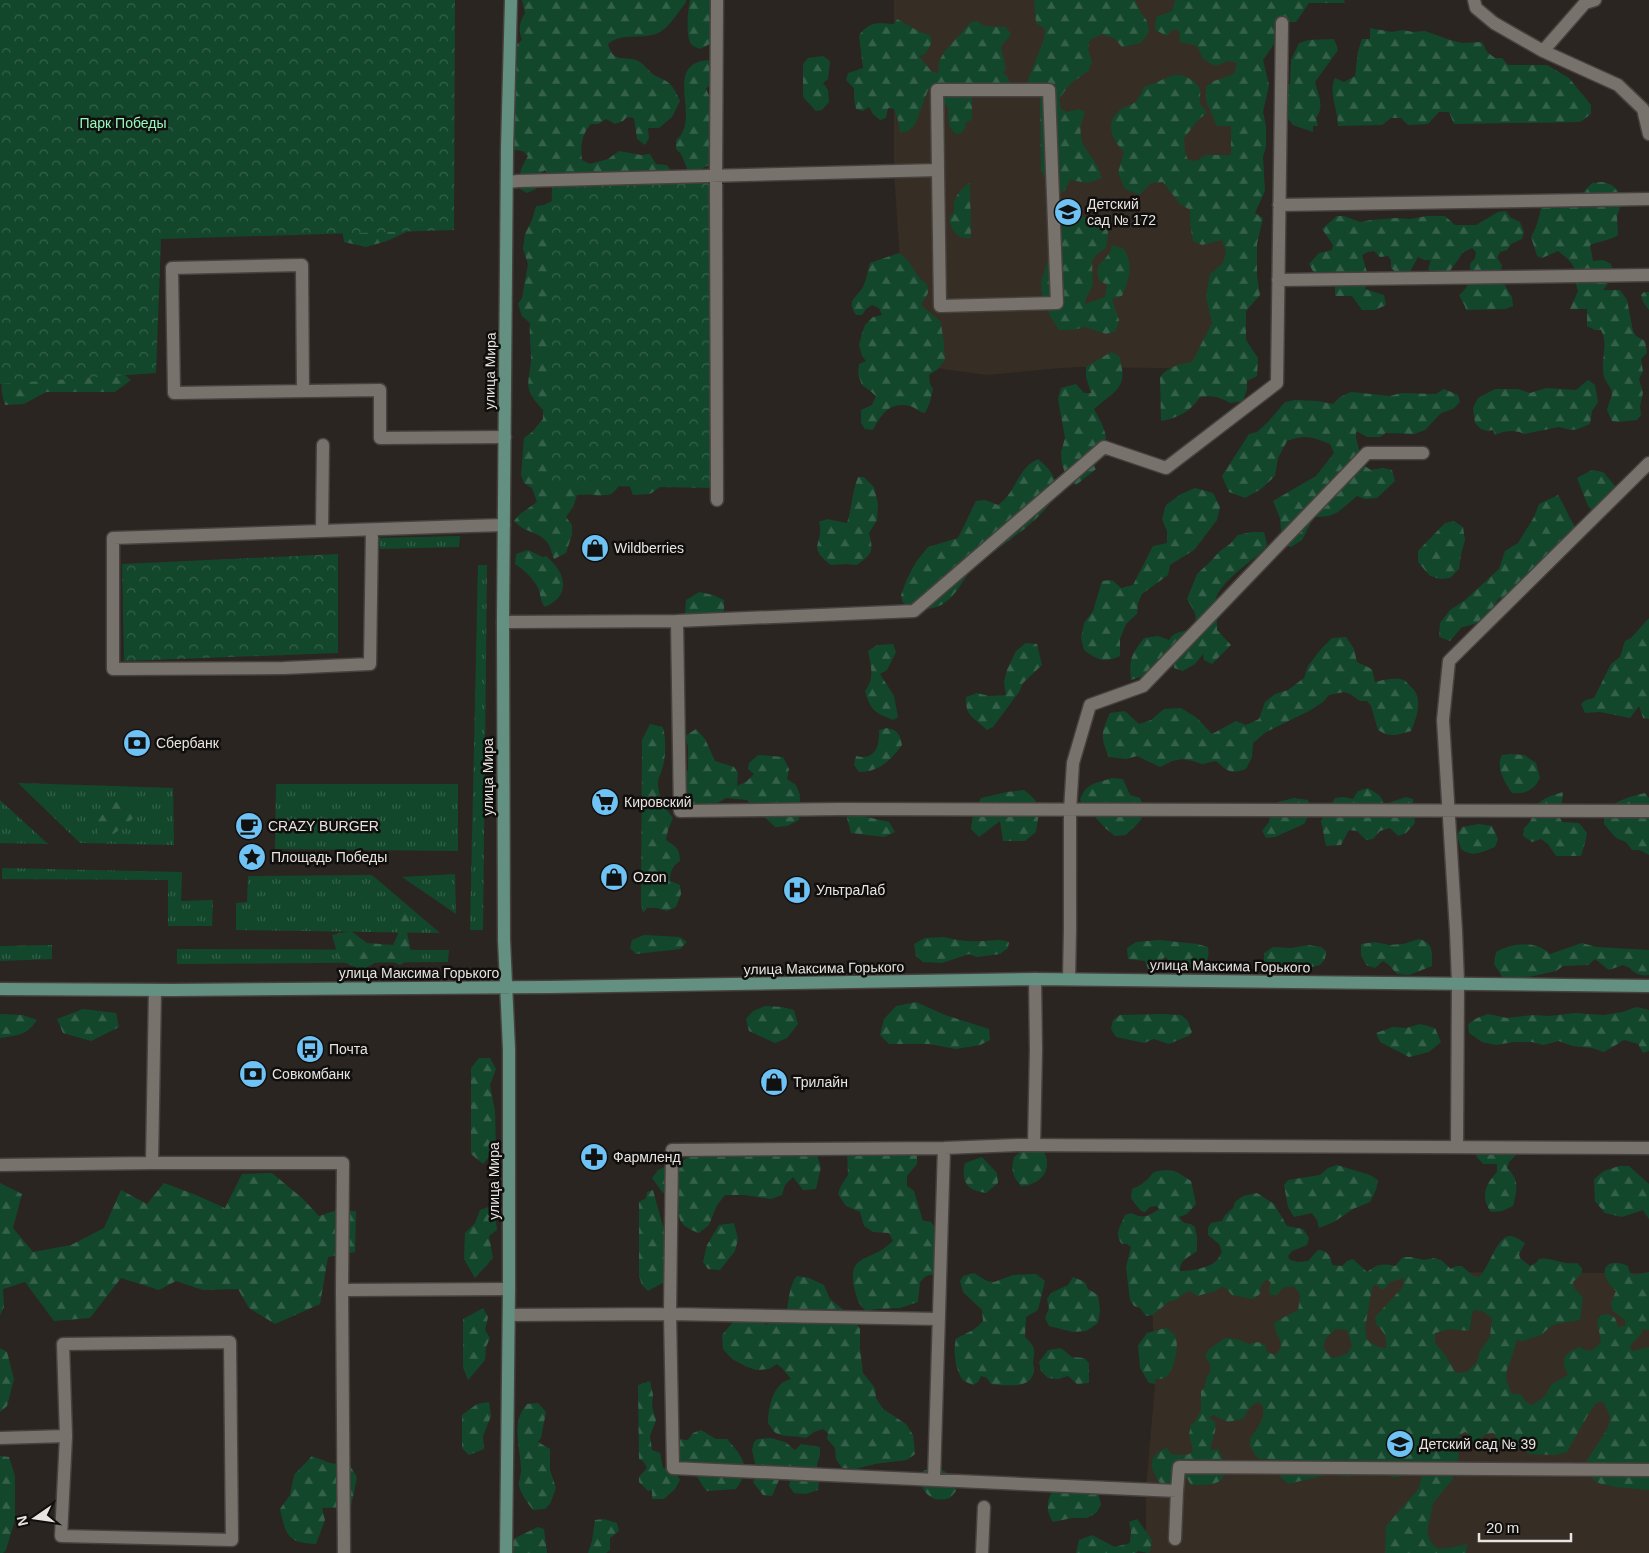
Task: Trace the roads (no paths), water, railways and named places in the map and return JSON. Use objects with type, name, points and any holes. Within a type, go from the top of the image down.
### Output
[{"type":"main road","name":"улица Мира","points":[[506,1553],[509,1315],[509,1049],[504,940],[503,622],[507,182],[511,0]]},
{"type":"main road","name":"улица Максима Горького","points":[[0,989],[506,988],[1035,979],[1649,986]]},
{"type":"lane","points":[[717,0],[717,500]]},
{"type":"lane","points":[[1474,0],[1476,8],[1494,22],[1543,51],[1618,86],[1646,107],[1649,134]]},
{"type":"lane","points":[[1543,51],[1585,3],[1595,0]]},
{"type":"lane","points":[[503,622],[677,621],[914,611],[1104,447],[1166,468],[1276,383],[1282,23]]},
{"type":"lane","points":[[937,90],[1049,90],[1057,303],[940,306],[938,170],[937,90]]},
{"type":"lane","points":[[507,182],[938,170]]},
{"type":"lane","points":[[1280,205],[1649,199]]},
{"type":"lane","points":[[303,391],[302,265],[172,268],[174,393],[380,390],[380,438],[504,437]]},
{"type":"lane","points":[[1278,280],[1649,275]]},
{"type":"lane","points":[[322,445],[322,531]]},
{"type":"lane","points":[[1069,979],[1070,810],[1073,763],[1090,705],[1144,686],[1368,453],[1423,452]]},
{"type":"lane","points":[[1457,1147],[1458,983],[1443,720],[1449,661],[1649,464]]},
{"type":"lane","points":[[372,530],[370,664],[284,668],[113,670],[113,538],[504,525]]},
{"type":"lane","points":[[677,621],[680,812],[840,809],[1649,811]]},
{"type":"lane","points":[[1034,1145],[1035,979]]},
{"type":"lane","points":[[152,1162],[155,990]]},
{"type":"lane","points":[[1177,1491],[673,1468],[670,1314],[672,1150],[944,1148],[1034,1145],[1649,1148]]},
{"type":"lane","points":[[934,1480],[944,1148]]},
{"type":"lane","points":[[0,1165],[152,1162],[342,1163],[344,1553]]},
{"type":"lane","points":[[342,1290],[509,1289]]},
{"type":"lane","points":[[509,1315],[670,1314],[939,1319]]},
{"type":"lane","points":[[230,1342],[232,1540],[61,1536],[66,1436],[63,1344],[230,1342]]},
{"type":"lane","points":[[0,1438],[66,1436]]},
{"type":"lane","points":[[1175,1538],[1179,1467],[1649,1470]]},
{"type":"lane","points":[[982,1553],[984,1507]]},
{"type":"place","name":"Детский сад № 172","points":[[1068,212]]},
{"type":"place","name":"Wildberries","points":[[595,548]]},
{"type":"place","name":"Сбербанк","points":[[137,743]]},
{"type":"place","name":"Кировский","points":[[605,802]]},
{"type":"place","name":"CRAZY BURGER","points":[[249,826]]},
{"type":"place","name":"Площадь Победы","points":[[252,857]]},
{"type":"place","name":"Ozon","points":[[614,877]]},
{"type":"place","name":"УльтраЛаб","points":[[797,890]]},
{"type":"place","name":"Почта","points":[[310,1049]]},
{"type":"place","name":"Совкомбанк","points":[[253,1074]]},
{"type":"place","name":"Трилайн","points":[[774,1082]]},
{"type":"place","name":"Фармленд","points":[[594,1157]]},
{"type":"place","name":"Детский сад № 39","points":[[1400,1444]]},
{"type":"park label","name":"Парк Победы","points":[[123,123]]}]
